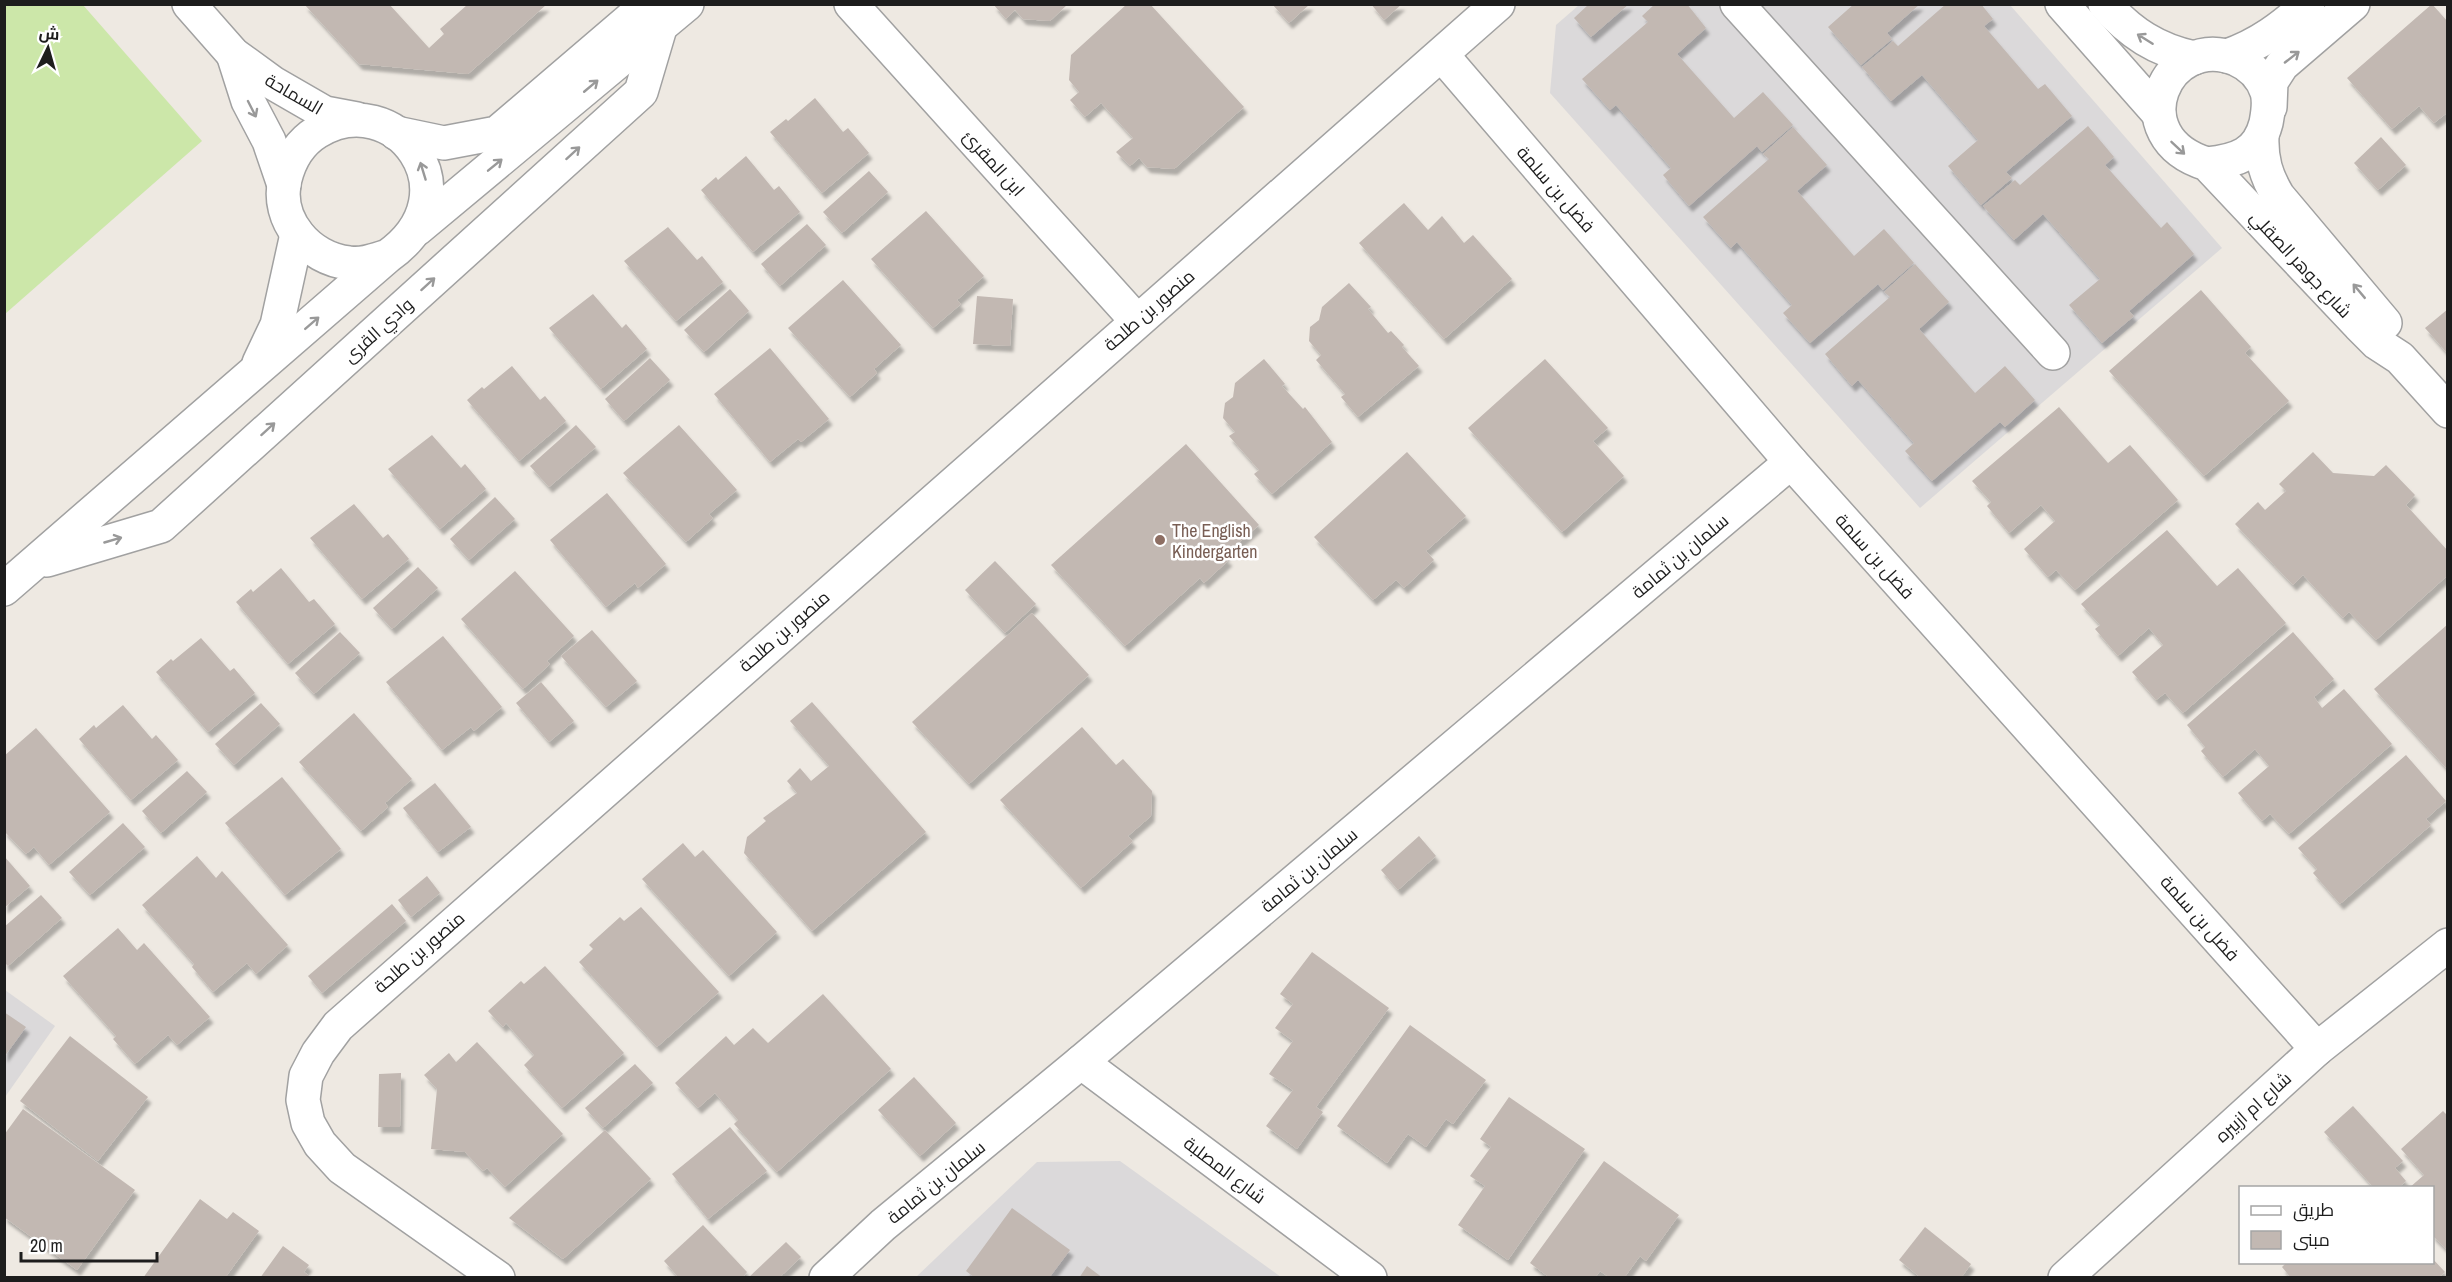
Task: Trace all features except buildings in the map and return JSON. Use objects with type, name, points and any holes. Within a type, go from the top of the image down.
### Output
[{"type":"street","name":"السماحة","points":[[189,4],[232,54],[273,83],[324,113],[362,120]]},
{"type":"street","points":[[654,16],[417,229],[405,245],[388,256],[369,263],[329,258],[311,249],[297,234],[288,219],[284,202],[284,185],[288,167],[296,150],[309,137],[325,127],[343,121],[362,120],[379,124],[396,132],[444,143],[497,133],[654,16],[687,4]]},
{"type":"street","name":"ابن المقرئ","points":[[851,4],[1137,321]]},
{"type":"street","name":"منصور بن طلحة","points":[[498,1278],[342,1168],[320,1143],[308,1123],[303,1100],[306,1076],[318,1053],[338,1026],[1498,4]]},
{"type":"street","points":[[1737,4],[2053,353]]},
{"type":"street","points":[[2062,4],[2160,114]]},
{"type":"street","points":[[2105,4],[2116,17],[2141,37],[2168,52],[2194,58]]},
{"type":"street","points":[[2227,56],[2252,47],[2276,32],[2308,4]]},
{"type":"street","points":[[2266,122],[2266,90],[2257,74],[2244,63],[2227,56],[2210,54],[2194,58],[2179,67],[2167,80],[2160,96],[2160,114],[2164,132],[2175,147],[2190,159],[2208,164],[2229,162],[2248,152],[2266,122],[2271,82],[2282,65],[2353,4]]},
{"type":"street","name":"وادي القرى","points":[[37,563],[161,526],[641,92],[654,16]]},
{"type":"street","name":"السماحة","points":[[232,54],[248,101],[269,141],[284,185]]},
{"type":"street","name":"فضل بن سلمة","points":[[1442,55],[1791,462],[2317,1049]]},
{"type":"street","name":"شارع جوهر الصقلي","points":[[2266,122],[2262,152],[2269,182],[2278,196],[2377,313],[2390,331],[2400,358]]},
{"type":"street","points":[[396,132],[414,152],[426,176],[426,203],[417,229]]},
{"type":"street","name":"شارع جوهر الصقلي","points":[[2208,164],[2359,325],[2377,343],[2400,358],[2448,411]]},
{"type":"street","name":"وادي القرى","points":[[253,375],[277,325],[297,234]]},
{"type":"street","name":"وادي القرى","points":[[4,589],[37,563],[388,256]]},
{"type":"street","name":"سلمان بن ثمامة","points":[[826,1278],[883,1225],[1081,1062],[1791,462]]},
{"type":"street","name":"شارع ام ازبيره","points":[[2065,1278],[2317,1049],[2448,945]]},
{"type":"street","name":"شارع المصلبة","points":[[1081,1062],[1370,1278]]},
{"type":"shaded area","points":[[1579,5],[2010,5],[2222,248],[1920,508],[1550,93],[1556,25]]},
{"type":"shaded area","points":[[5,990],[55,1026],[5,1097]]},
{"type":"shaded area","points":[[1120,1161],[1281,1277],[915,1278],[1037,1162]]},
{"type":"green space","points":[[5,4],[83,5],[202,141],[5,314]]},
{"type":"place","name":"The English Kindergarten","points":[[1160,540]]}]
